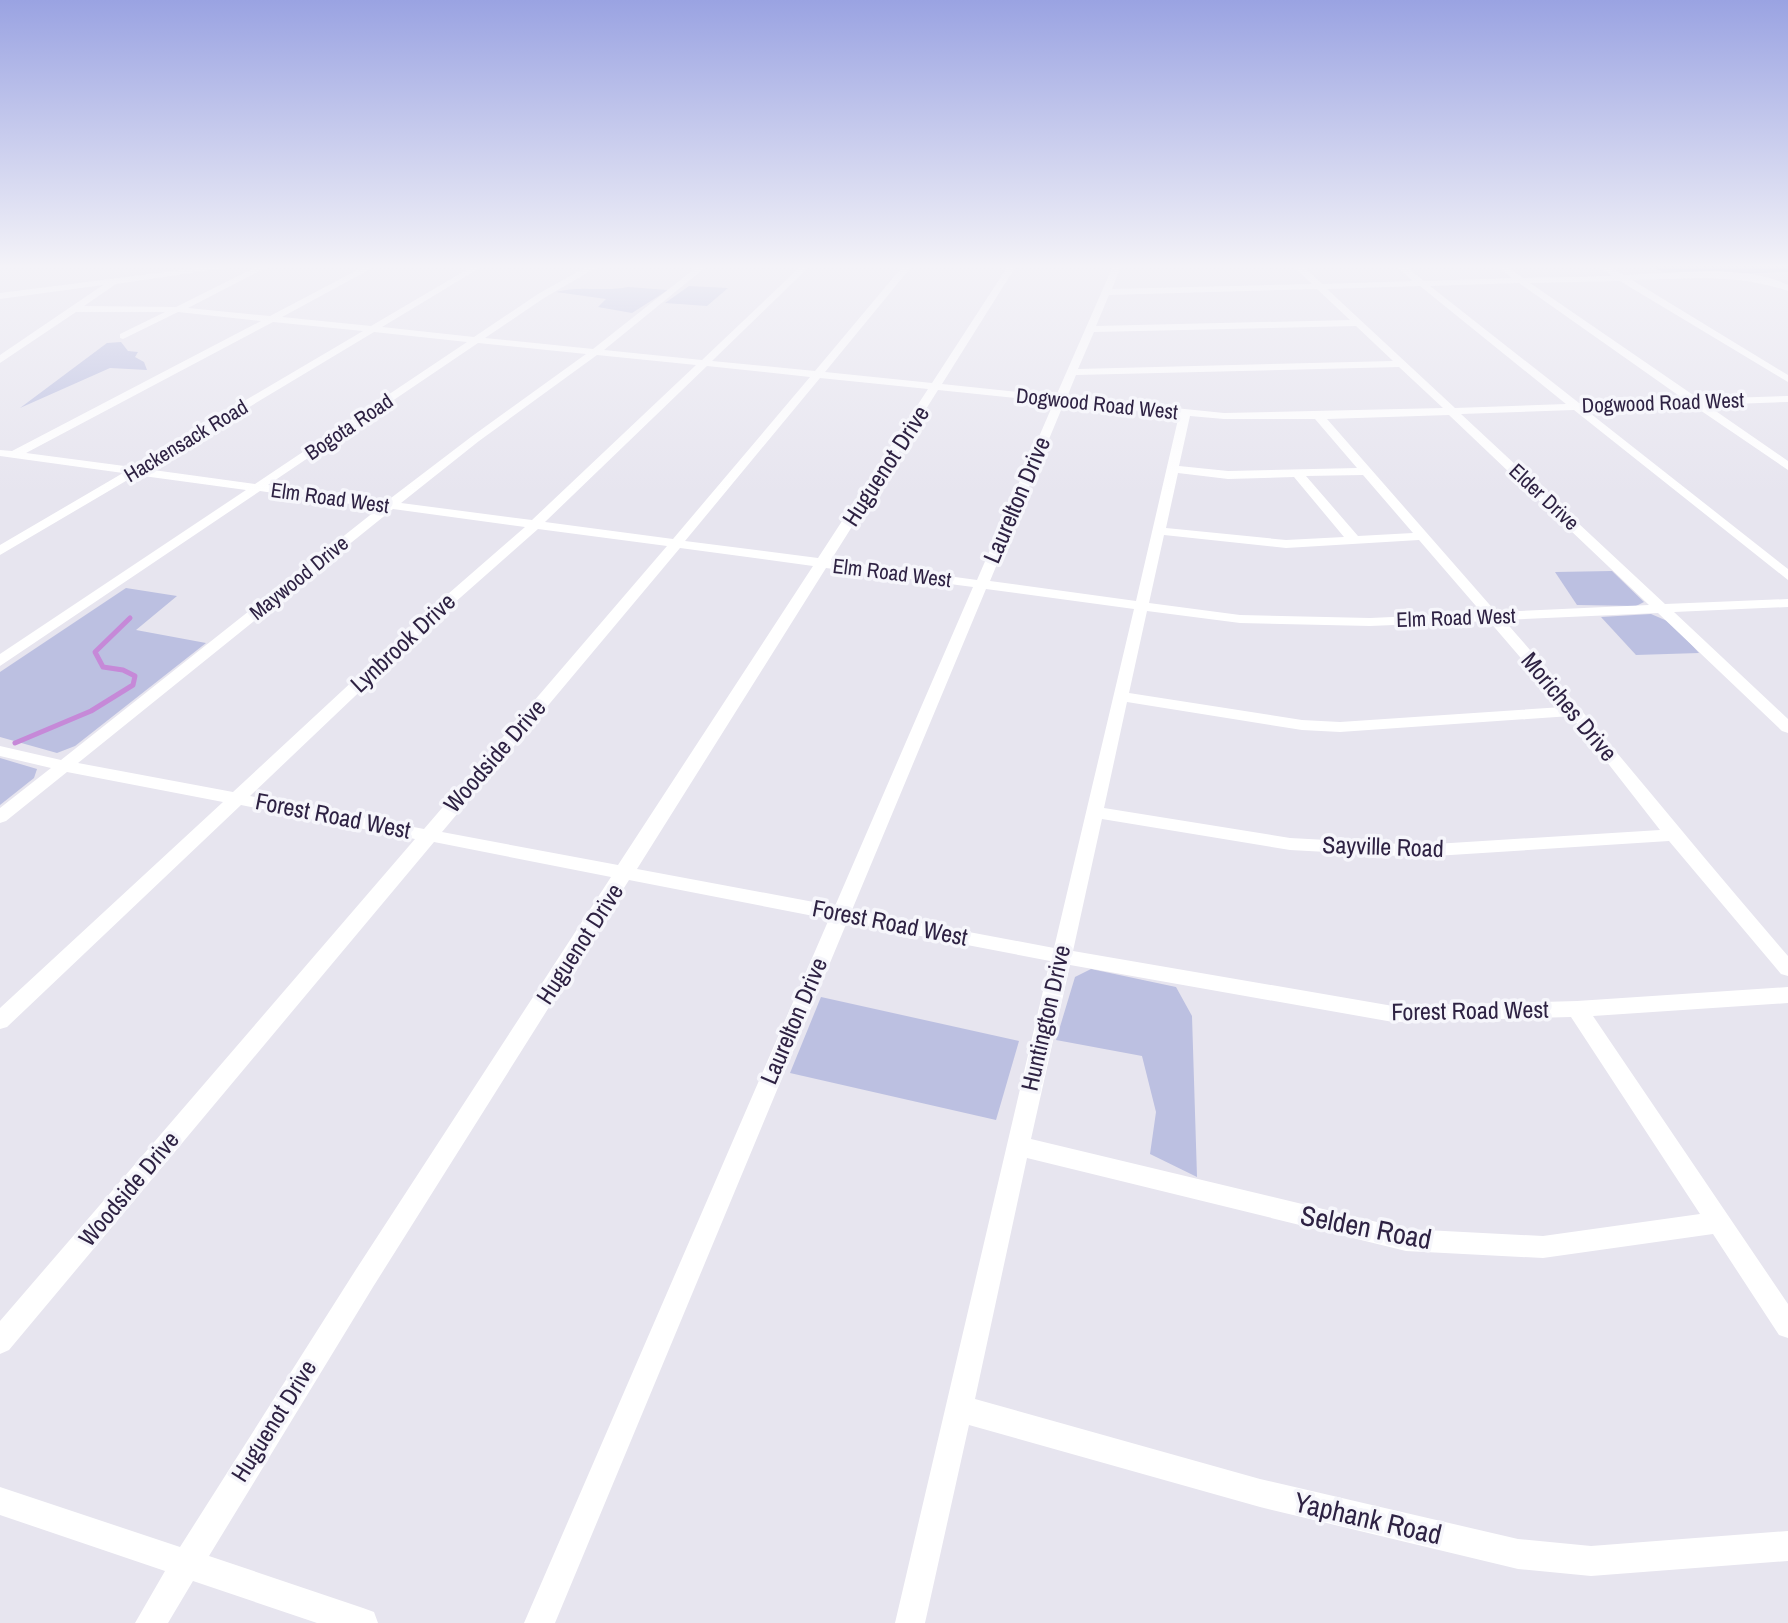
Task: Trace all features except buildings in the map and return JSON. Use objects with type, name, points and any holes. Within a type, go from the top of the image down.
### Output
[{"type":"street","points":[[0,360],[26,342]]},
{"type":"street","points":[[0,462],[7,454],[227,342]]},
{"type":"street","name":"Hackensack Road","points":[[0,551],[351,342]]},
{"type":"street","name":"Bogota Road","points":[[0,661],[474,342]]},
{"type":"street","name":"Dogwood Road West","points":[[482,342],[1185,414],[1318,416],[1788,399]]},
{"type":"street","name":"Maywood Drive","points":[[0,817],[389,506],[608,342]]},
{"type":"street","name":"Lynbrook Drive","points":[[0,1021],[430,617],[535,524],[726,342]]},
{"type":"street","name":"Woodside Drive","points":[[0,1341],[844,342]]},
{"type":"street","name":"Huguenot Drive","points":[[150,1623],[328,1334],[964,342]]},
{"type":"street","name":"Laurelton Drive","points":[[539,1623],[1086,342]]},
{"type":"street","name":"Elder Drive","points":[[1380,342],[1788,728]]},
{"type":"street","points":[[1493,342],[1788,576]]},
{"type":"street","points":[[1608,342],[1788,466]]},
{"type":"street","points":[[1727,342],[1788,379]]},
{"type":"street","points":[[1074,372],[1403,364]]},
{"type":"street","name":"Huntington Drive","points":[[910,1623],[1185,414]]},
{"type":"street","name":"Moriches Drive","points":[[1318,416],[1575,711],[1674,835],[1788,969]]},
{"type":"street","name":"Elm Road West","points":[[7,454],[1142,607],[1298,622],[1492,617],[1788,603]]},
{"type":"street","points":[[1174,468],[1228,475],[1365,471]]},
{"type":"street","points":[[1299,475],[1355,541]]},
{"type":"street","points":[[1159,531],[1259,543],[1424,536]]},
{"type":"street","points":[[1120,696],[1302,725],[1340,727],[1575,711]]},
{"type":"street","name":"Forest Road West","points":[[0,751],[65,766],[1060,956],[1393,1014],[1577,1009],[1788,995]]},
{"type":"street","name":"Sayville Road","points":[[1094,812],[1290,844],[1419,851],[1674,835]]},
{"type":"street","points":[[1577,1009],[1788,1326]]},
{"type":"street","name":"Selden Road","points":[[1018,1146],[1406,1240],[1544,1247],[1720,1222]]},
{"type":"street","name":"Yaphank Road","points":[[958,1408],[1260,1493],[1518,1553],[1591,1561],[1788,1546]]},
{"type":"street","points":[[0,1501],[363,1623]]},
{"type":"shaded area","points":[[121,342],[128,351],[138,352],[135,357],[144,362],[147,370],[110,368],[20,408],[107,343]]},
{"type":"shaded area","points":[[1612,571],[1644,602],[1636,606],[1577,605],[1555,572]]},
{"type":"shaded area","points":[[126,588],[177,596],[136,630],[206,643],[75,746],[57,753],[0,737],[0,672]]},
{"type":"shaded area","points":[[1651,614],[1672,623],[1699,653],[1636,655],[1601,617]]},
{"type":"shaded area","points":[[0,758],[37,769],[34,778],[0,805]]},
{"type":"shaded area","points":[[1091,969],[1176,987],[1192,1016],[1197,1177],[1150,1154],[1156,1112],[1142,1056],[1056,1040],[1075,977]]},
{"type":"shaded area","points":[[821,997],[1019,1041],[996,1120],[790,1073]]},
{"type":"waterway","points":[[15,743],[91,711],[133,685],[135,676],[123,670],[103,667],[95,652],[130,618]]}]
